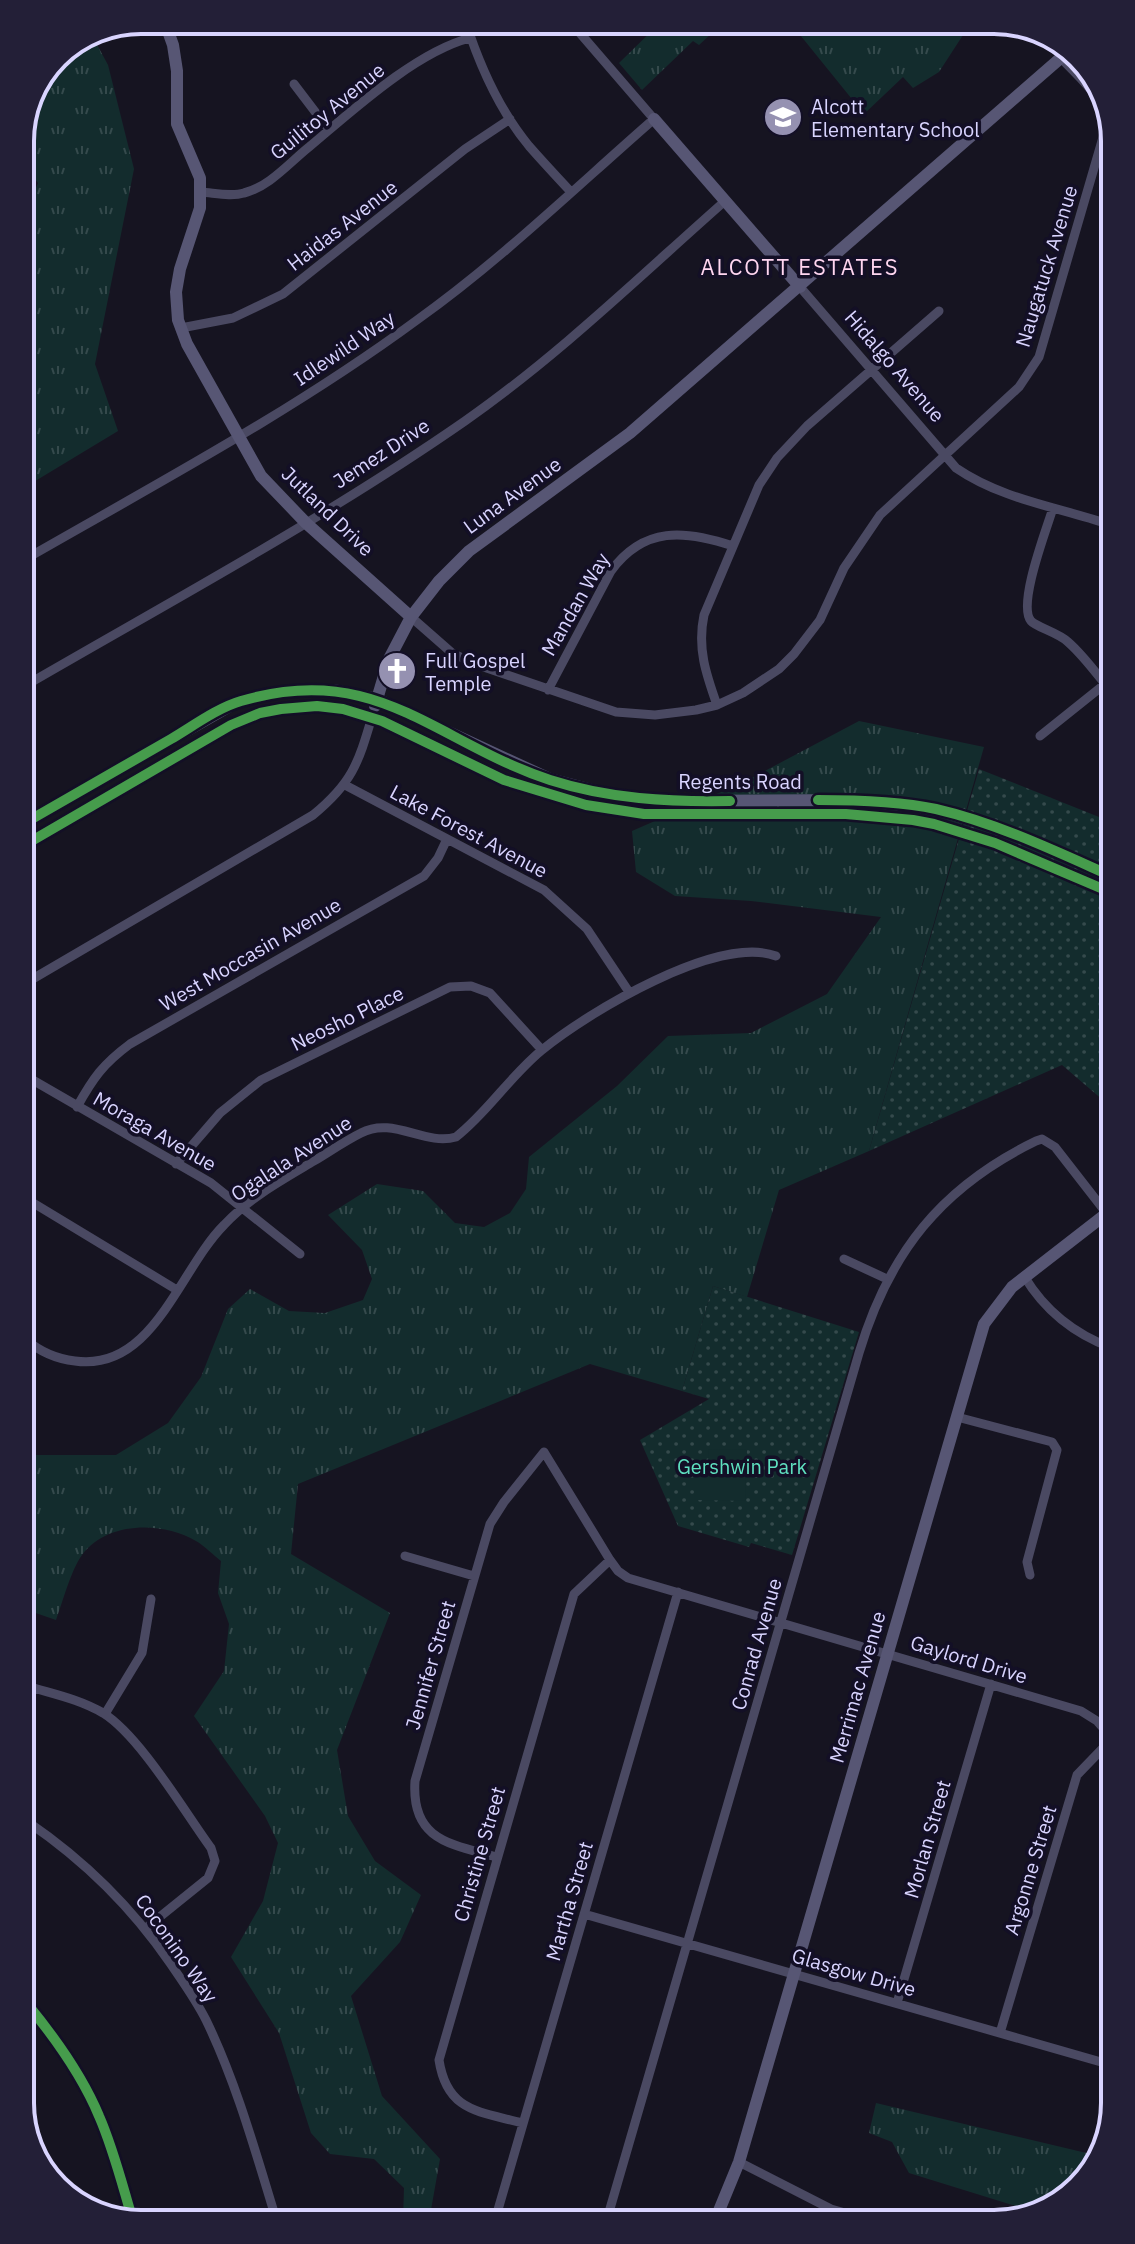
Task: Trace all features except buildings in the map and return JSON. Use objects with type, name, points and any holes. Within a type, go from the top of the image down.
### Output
[{"type":"street","name":"Jutland Drive","points":[[169,34],[177,71],[177,124],[195,160],[201,192],[200,208],[180,269],[176,292],[181,328],[261,476],[306,523],[452,653],[616,712],[655,715],[717,705]]},
{"type":"street","points":[[469,34],[510,119],[571,192]]},
{"type":"street","name":"Hidalgo Avenue","points":[[581,34],[956,468],[975,481],[1101,522]]},
{"type":"street","name":"Guilitoy Avenue","points":[[201,192],[236,195],[266,183],[427,54],[470,38]]},
{"type":"street","name":"Luna Avenue","points":[[34,978],[313,815],[333,799],[358,764],[389,659],[411,617],[439,581],[469,551],[630,433],[1061,57]]},
{"type":"street","points":[[294,84],[329,130]]},
{"type":"street","name":"Haidas Avenue","points":[[181,328],[233,318],[283,294],[465,149],[510,119]]},
{"type":"street","name":"Idlewild Way","points":[[34,554],[239,438],[418,320],[472,279],[654,119]]},
{"type":"street","name":"Naugatuck Avenue","points":[[717,705],[743,693],[779,669],[794,654],[820,620],[844,568],[880,515],[1019,387],[1039,357],[1101,144]]},
{"type":"street","name":"Jemez Drive","points":[[34,681],[306,523],[466,420],[563,343],[725,201]]},
{"type":"street","points":[[717,705],[702,661],[700,634],[704,615],[759,485],[777,458],[807,426],[939,311]]},
{"type":"street","points":[[1053,508],[1027,596],[1028,618],[1067,640],[1101,679]]},
{"type":"street","name":"Mandan Way","points":[[548,690],[620,559],[651,538],[677,534],[702,536],[733,546]]},
{"type":"street","name":"Regents Road","points":[[34,818],[237,702],[281,692],[333,690],[377,699],[550,779],[619,797],[696,801],[853,800],[934,809],[999,828],[1101,872]]},
{"type":"street","points":[[1040,736],[1101,690]]},
{"type":"street","name":"Regents Road","points":[[34,840],[231,725],[260,713],[317,706],[372,717],[504,780],[586,805],[644,814],[846,814],[913,820],[995,843],[1101,888]]},
{"type":"street","name":"Lake Forest Avenue","points":[[345,785],[544,890],[587,929],[629,992]]},
{"type":"street","name":"West Moccasin Avenue","points":[[77,1107],[94,1075],[130,1044],[424,876],[447,839]]},
{"type":"street","name":"Ogalala Avenue","points":[[34,1346],[61,1359],[83,1362],[102,1361],[117,1355],[142,1340],[209,1241],[264,1191],[364,1131],[394,1127],[430,1137],[456,1137],[542,1050],[629,992],[689,966],[735,955],[764,952],[776,956]]},
{"type":"street","name":"Neosho Place","points":[[176,1164],[220,1113],[261,1080],[450,987],[471,986],[490,993],[542,1050]]},
{"type":"street","name":"Moraga Avenue","points":[[34,1081],[211,1183],[300,1254]]},
{"type":"street","name":"Conrad Avenue","points":[[610,2210],[863,1342],[887,1279],[912,1238],[947,1199],[985,1169],[1036,1141],[1042,1139],[1055,1147],[1101,1207]]},
{"type":"street","points":[[34,1203],[177,1290]]},
{"type":"street","name":"Merrimac Avenue","points":[[719,2210],[739,2162],[984,1324],[1024,1276],[1101,1221]]},
{"type":"street","points":[[844,1259],[887,1279]]},
{"type":"street","points":[[1024,1276],[1059,1320],[1101,1344]]},
{"type":"street","points":[[957,1417],[1052,1442],[1057,1450],[1027,1562],[1030,1575]]},
{"type":"street","name":"Gaylord Drive","points":[[544,1452],[610,1560],[628,1578],[1081,1711],[1101,1726]]},
{"type":"street","name":"Jennifer Street","points":[[496,1857],[436,1838],[421,1822],[414,1800],[415,1781],[490,1524],[544,1452]]},
{"type":"street","points":[[405,1556],[474,1576]]},
{"type":"street","name":"Christine Street","points":[[522,2123],[458,2103],[442,2080],[439,2060],[574,1594],[610,1560]]},
{"type":"street","name":"Martha Street","points":[[498,2210],[678,1592]]},
{"type":"street","points":[[105,1714],[142,1653],[151,1599]]},
{"type":"street","name":"Morlan Street","points":[[897,2003],[991,1684]]},
{"type":"street","points":[[34,1688],[75,1699],[105,1714],[133,1740],[211,1848],[215,1861],[208,1878],[146,1928]]},
{"type":"street","name":"Argonne Street","points":[[1000,2033],[1077,1775],[1101,1750]]},
{"type":"street","name":"Coconino Way","points":[[34,1826],[112,1889],[146,1928],[206,2020],[238,2098],[273,2210]]},
{"type":"street","name":"Glasgow Drive","points":[[584,1914],[1101,2061]]},
{"type":"street","points":[[34,2012],[77,2073],[100,2118],[129,2209]]},
{"type":"street","points":[[739,2162],[834,2210]]},
{"type":"green space","points":[[649,34],[711,34],[699,45],[693,41],[642,90],[619,63]]},
{"type":"green space","points":[[799,34],[963,34],[939,72],[913,88],[903,77],[864,114]]},
{"type":"green space","points":[[97,44],[108,65],[134,169],[95,364],[118,431],[34,482],[34,192],[38,183],[34,178],[34,134],[45,94],[70,60]]},
{"type":"green space","points":[[859,721],[984,747],[869,1151],[779,1190],[747,1297],[713,1286],[682,1391],[590,1364],[298,1484],[291,1554],[390,1613],[337,1750],[348,1816],[375,1861],[421,1895],[400,1942],[351,1996],[382,2096],[440,2159],[431,2210],[403,2210],[404,2188],[374,2159],[330,2154],[311,2133],[279,2033],[231,1957],[263,1901],[278,1843],[265,1816],[194,1716],[224,1671],[229,1624],[218,1593],[221,1561],[183,1534],[152,1528],[120,1530],[92,1544],[82,1555],[56,1620],[34,1612],[34,1455],[116,1455],[168,1423],[201,1377],[228,1309],[250,1289],[289,1311],[325,1313],[363,1300],[372,1279],[362,1250],[328,1215],[377,1184],[423,1191],[455,1223],[484,1227],[510,1213],[526,1189],[529,1157],[617,1086],[668,1036],[751,1033],[827,994],[881,917],[751,901],[675,896],[636,872],[632,831],[744,782]]},
{"type":"green space","points":[[979,769],[1101,818],[1101,1098],[1062,1065],[869,1151]]},
{"type":"green space","name":"Gershwin Park","points":[[713,1286],[859,1332],[792,1555],[751,1543],[749,1547],[678,1526],[640,1440],[709,1399],[682,1391]]},
{"type":"green space","points":[[709,1449],[747,1450],[745,1501],[696,1500],[696,1475],[707,1475]]},
{"type":"green space","points":[[876,2103],[1088,2153],[1065,2184],[1035,2202],[1018,2207],[909,2173],[892,2142],[869,2133]]},
{"type":"cycle path","points":[[34,818],[223,708],[289,691],[330,691],[368,698],[403,711],[509,764],[572,786],[639,798],[730,801]]},
{"type":"cycle path","points":[[34,840],[231,725],[260,713],[317,706],[343,709],[382,721],[504,780],[586,805],[644,814],[846,814],[913,820],[995,843],[1101,888]]},
{"type":"cycle path","points":[[818,800],[907,804],[936,809],[1002,829],[1101,872]]},
{"type":"cycle path","points":[[34,2012],[85,2086],[109,2142],[130,2209]]},
{"type":"place","name":"Alcott Elementary School","points":[[783,117]]},
{"type":"place","name":"Full Gospel Temple","points":[[397,671]]},
{"type":"district","name":"ALCOTT ESTATES","points":[[800,266]]}]
